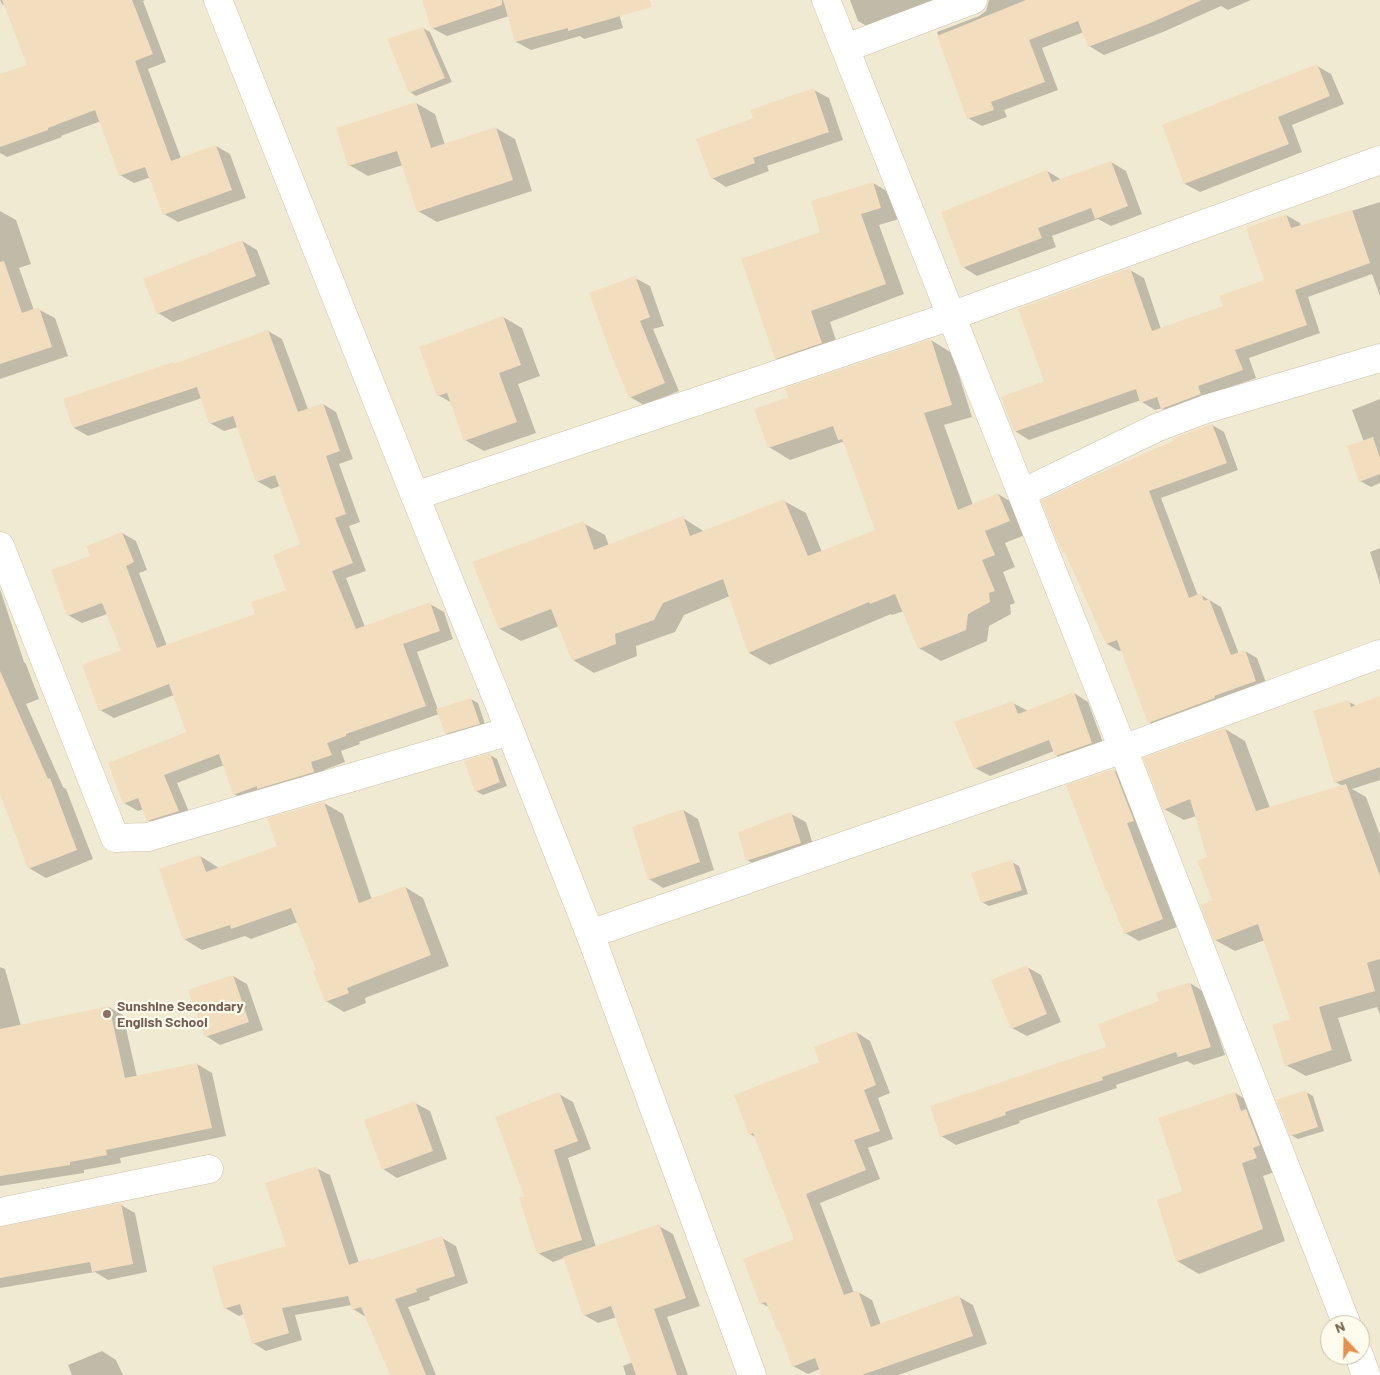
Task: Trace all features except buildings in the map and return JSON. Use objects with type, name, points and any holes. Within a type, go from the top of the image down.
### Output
[{"type":"street","points":[[218,0],[590,934],[752,1375]]},
{"type":"street","points":[[826,0],[1123,749],[1343,1315]]},
{"type":"street","points":[[846,48],[973,0]]},
{"type":"street","points":[[415,496],[951,316],[1380,160]]},
{"type":"street","points":[[1022,493],[1156,428],[1206,409],[1380,358]]},
{"type":"street","points":[[0,546],[115,838],[148,837],[510,731]]},
{"type":"street","points":[[590,934],[1123,749],[1380,654]]},
{"type":"street","points":[[0,1212],[209,1169]]},
{"type":"shaded area","points":[[0,0],[1380,0],[1380,1375],[0,1375]]},
{"type":"place","name":"Sunshine Secondary English School","points":[[107,1014]]}]
